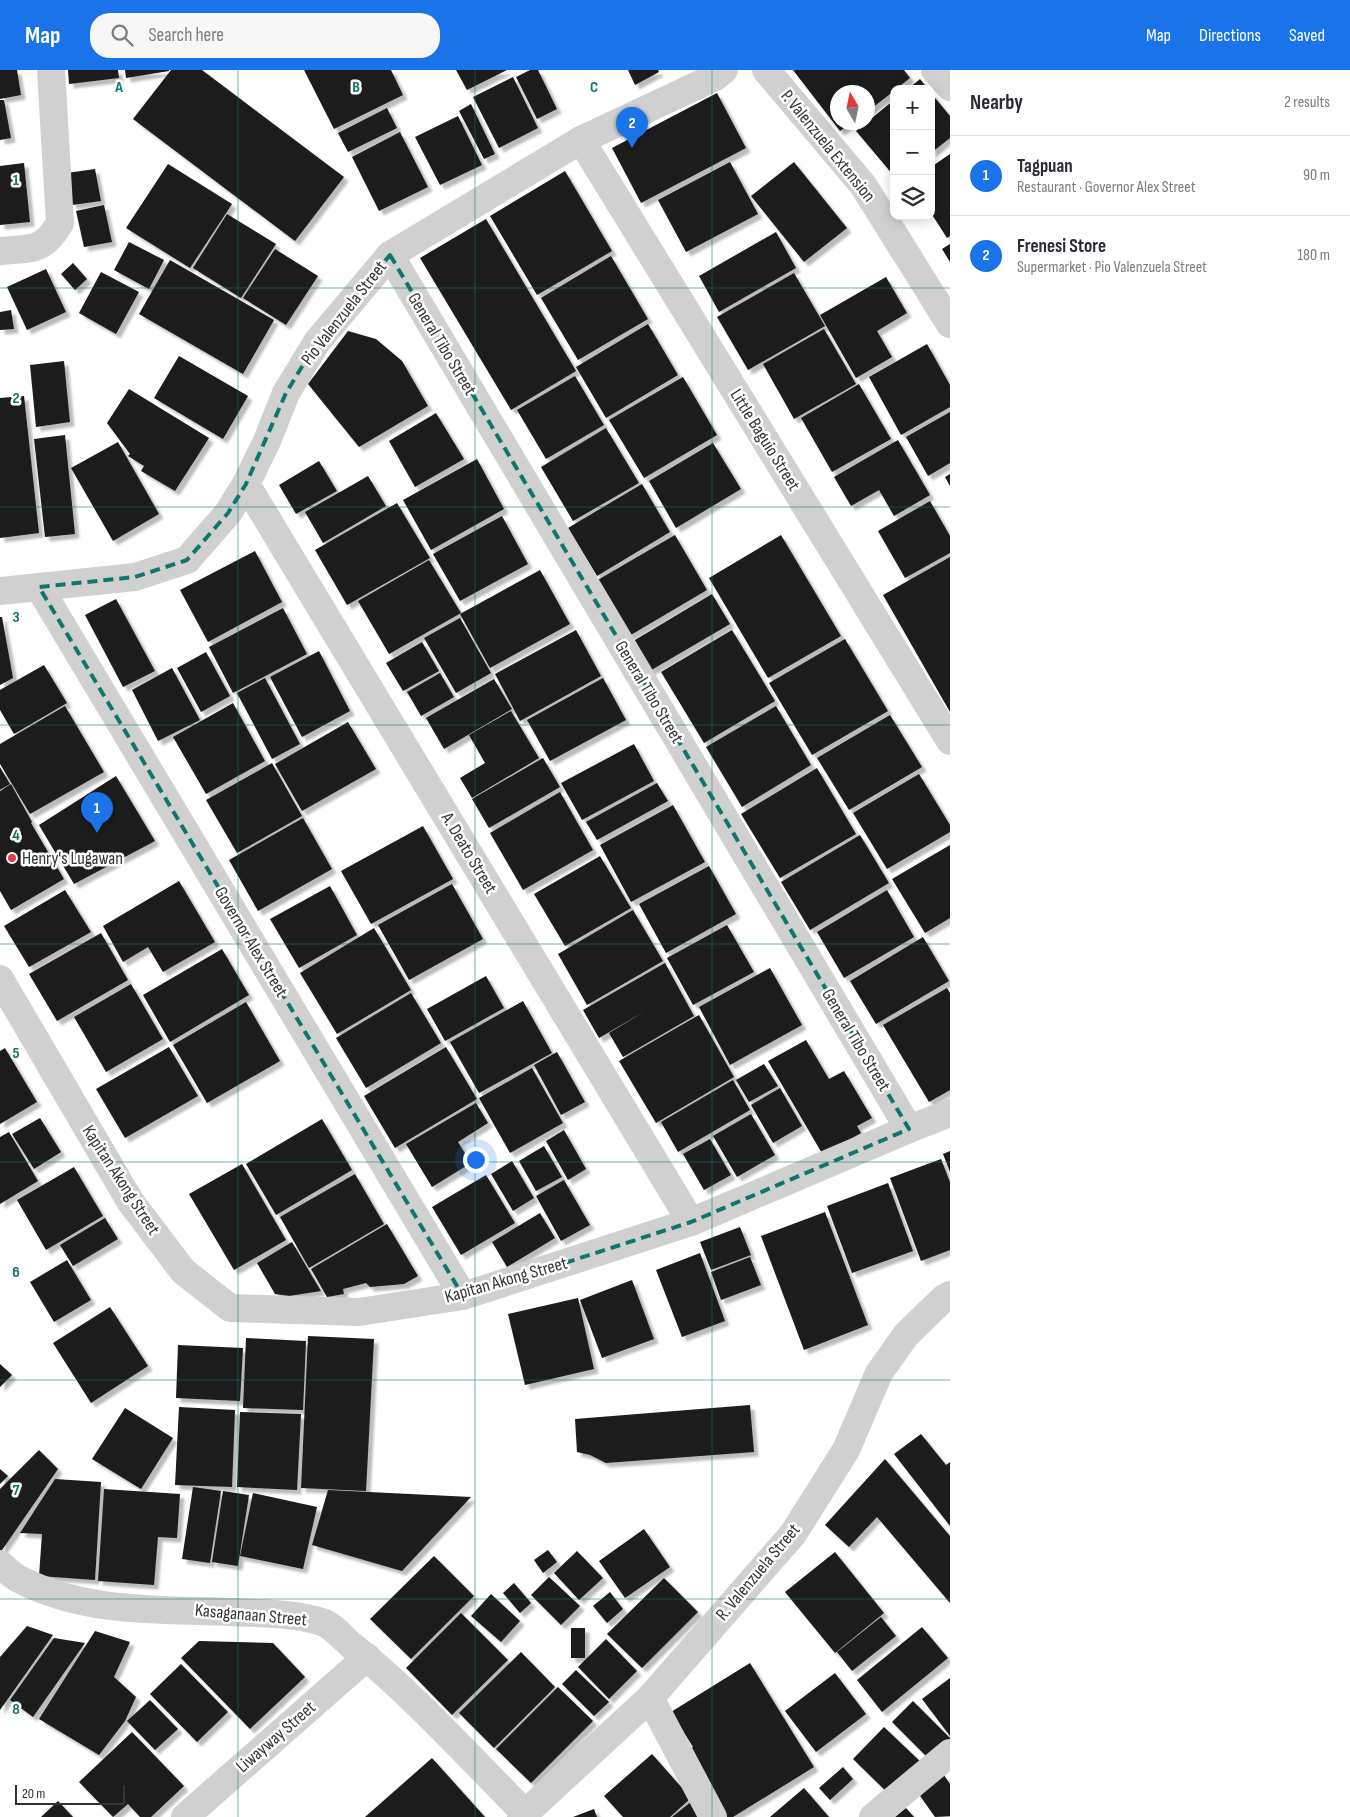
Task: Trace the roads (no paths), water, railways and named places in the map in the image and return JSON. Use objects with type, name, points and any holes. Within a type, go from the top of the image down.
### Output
[{"type":"street","points":[[0,251],[37,248],[51,238],[60,223],[51,70]]},
{"type":"street","name":"Pio Valenzuela Street","points":[[0,591],[135,577],[187,560],[228,513],[246,484],[267,442],[286,393],[317,342],[390,255],[581,140],[715,77],[724,70]]},
{"type":"street","name":"P. Valenzuela Extension","points":[[766,70],[863,185],[950,324]]},
{"type":"street","points":[[935,70],[950,88]]},
{"type":"street","name":"Little Baguio Street","points":[[581,140],[950,741]]},
{"type":"street","name":"General Tibo Street","points":[[390,255],[909,1129]]},
{"type":"street","name":"A. Deato Street","points":[[246,484],[691,1222]]},
{"type":"street","name":"Governor Alex Street","points":[[39,587],[464,1296]]},
{"type":"street","name":"Kapitan Akong Street","points":[[0,979],[130,1201],[183,1271],[230,1308],[358,1312],[464,1296],[691,1222],[950,1113]]},
{"type":"street","name":"R. Valenzuela Street","points":[[523,1815],[650,1698],[793,1534],[846,1450],[879,1372],[906,1335],[943,1298],[950,1295]]},
{"type":"street","name":"Kasaganaan Street","points":[[0,1564],[19,1580],[61,1596],[92,1604],[130,1610],[218,1610],[280,1614],[323,1622],[367,1658],[416,1704],[523,1815]]},
{"type":"street","name":"Liwayway Street","points":[[186,1817],[367,1658]]},
{"type":"street","points":[[650,1698],[713,1817]]},
{"type":"street","points":[[873,1817],[950,1753]]},
{"type":"place","name":"Frenesi Store","points":[[632,148]]},
{"type":"place","name":"Tagpuan","points":[[97,833]]},
{"type":"place","name":"Henry's Lugawan","points":[[12,858]]}]
